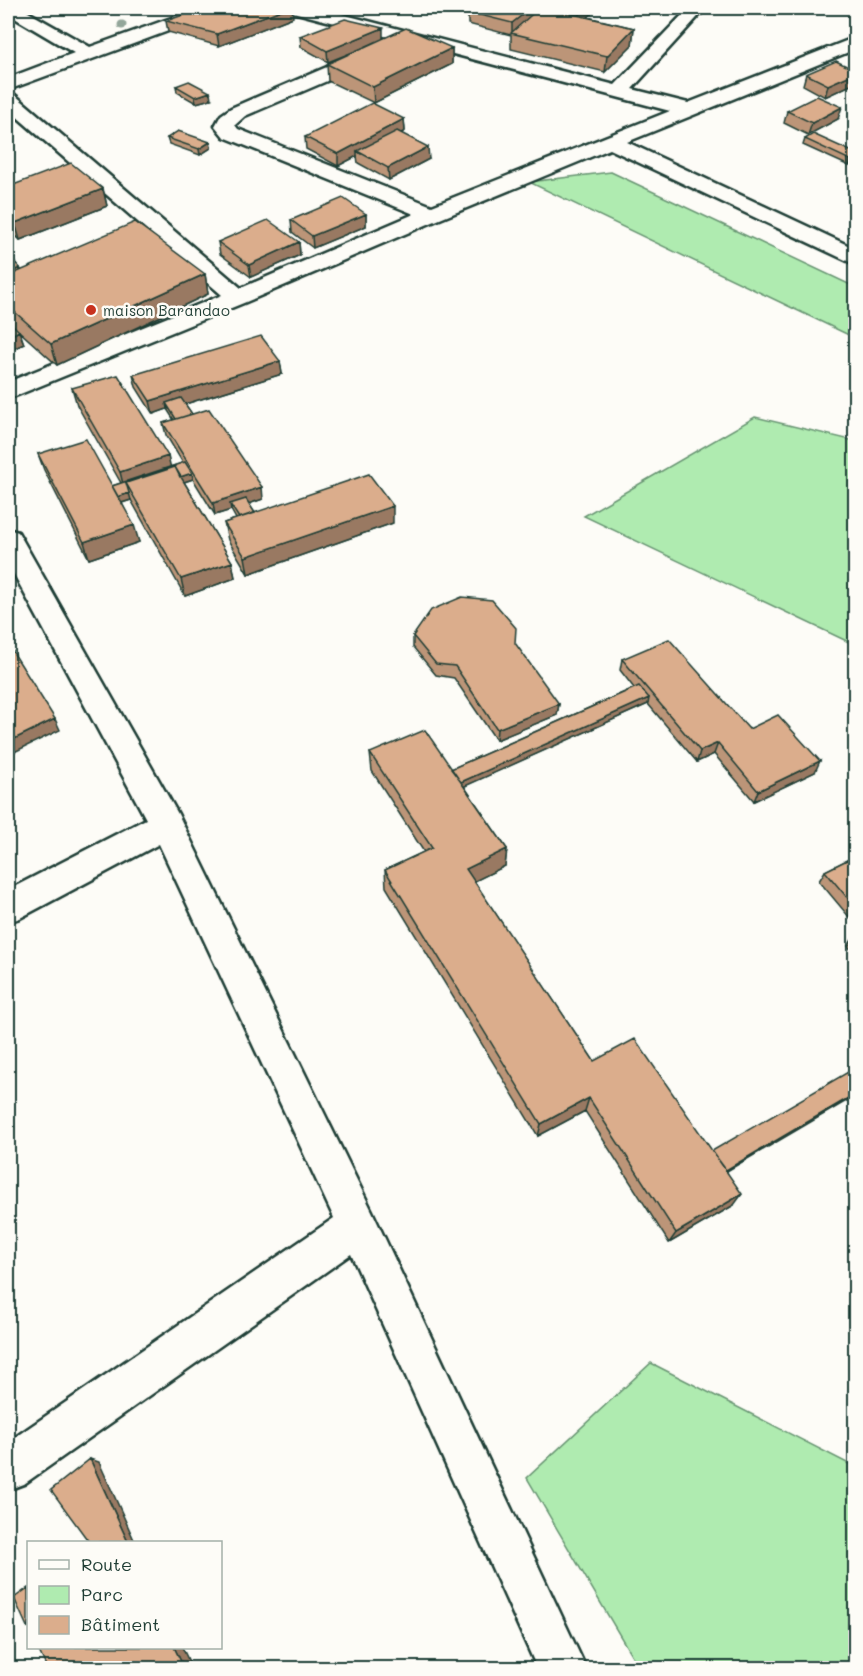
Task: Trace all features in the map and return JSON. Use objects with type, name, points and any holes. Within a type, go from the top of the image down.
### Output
[{"type":"street","points":[[9,8],[88,54]]},
{"type":"street","points":[[8,84],[214,8]]},
{"type":"street","points":[[299,8],[690,110]]},
{"type":"street","points":[[619,92],[698,8]]},
{"type":"street","points":[[411,38],[238,112],[228,119],[225,126],[231,134],[432,214]]},
{"type":"street","points":[[8,391],[238,297],[432,214],[855,42]]},
{"type":"street","points":[[8,99],[238,297]]},
{"type":"street","points":[[611,142],[852,253]]},
{"type":"street","points":[[12,556],[166,824],[358,1225],[562,1668]]},
{"type":"street","points":[[8,907],[166,824]]},
{"type":"street","points":[[8,1468],[358,1225]]},
{"type":"green space","points":[[611,172],[855,287],[855,338],[529,182]]},
{"type":"green space","points":[[755,417],[855,441],[855,645],[584,516]]},
{"type":"green space","points":[[651,1363],[855,1467],[855,1668],[639,1668],[527,1478]]},
{"type":"building","points":[[203,8],[213,10],[218,8],[286,8],[217,34],[166,21]]},
{"type":"building","points":[[474,8],[531,8],[512,23],[468,12]]},
{"type":"building","points":[[539,8],[634,28],[607,56],[511,33]]},
{"type":"building","points":[[546,8],[587,8],[578,15]]},
{"type":"building","points":[[345,19],[383,28],[327,51],[300,36]]},
{"type":"building","points":[[406,28],[452,48],[373,87],[327,64]]},
{"type":"building","points":[[836,61],[855,70],[855,73],[828,85],[806,74]]},
{"type":"building","points":[[189,81],[210,92],[195,97],[176,86]]},
{"type":"building","points":[[817,96],[842,107],[812,123],[787,111]]},
{"type":"building","points":[[372,103],[404,119],[338,154],[305,137]]},
{"type":"building","points":[[178,131],[210,142],[199,149],[167,138]]},
{"type":"building","points":[[397,131],[428,147],[388,168],[357,151]]},
{"type":"building","points":[[813,134],[855,153],[855,157],[850,160],[805,139]]},
{"type":"building","points":[[71,163],[103,189],[15,223],[8,216],[8,187]]},
{"type":"building","points":[[343,198],[366,214],[312,236],[291,220]]},
{"type":"building","points":[[268,220],[299,242],[249,265],[218,242]]},
{"type":"building","name":"maison Barandao","points":[[135,222],[205,274],[51,344],[8,306],[8,276]]},
{"type":"building","points":[[8,255],[20,268],[8,273]]},
{"type":"building","points":[[8,320],[19,331],[8,337]]},
{"type":"building","points":[[261,336],[280,361],[150,401],[133,375]]},
{"type":"building","points":[[118,375],[168,456],[120,472],[72,388]]},
{"type":"building","points":[[181,398],[192,414],[176,419],[166,403]]},
{"type":"building","points":[[209,409],[262,487],[213,503],[163,423]]},
{"type":"building","points":[[86,439],[134,525],[84,542],[38,454]]},
{"type":"building","points":[[185,462],[192,473],[180,477],[175,467],[126,483],[129,493],[118,497],[112,486]]},
{"type":"building","points":[[175,467],[232,562],[181,579],[126,483]]},
{"type":"building","points":[[369,474],[393,506],[245,557],[224,523]]},
{"type":"building","points":[[246,499],[255,513],[239,518],[230,504]]},
{"type":"building","points":[[462,597],[492,600],[516,628],[515,643],[559,704],[497,729],[455,666],[436,664],[413,636],[431,610]]},
{"type":"building","points":[[669,639],[749,729],[778,715],[820,761],[758,791],[718,743],[700,751],[622,659]]},
{"type":"building","points":[[8,644],[55,719],[8,742]]},
{"type":"building","points":[[639,686],[649,698],[461,782],[451,769]]},
{"type":"building","points":[[425,730],[507,849],[466,869],[594,1061],[635,1039],[742,1194],[676,1233],[589,1098],[541,1124],[385,870],[432,848],[370,753]]},
{"type":"building","points":[[855,856],[855,907],[825,871]]},
{"type":"building","points":[[855,1068],[855,1094],[726,1170],[712,1151]]},
{"type":"building","points":[[90,1459],[128,1541],[88,1541],[51,1490]]},
{"type":"building","points":[[27,1589],[27,1627],[14,1598]]},
{"type":"building","points":[[38,1649],[175,1649],[184,1668],[47,1668]]},
{"type":"place","name":"maison Barandao","points":[[91,310]]}]
